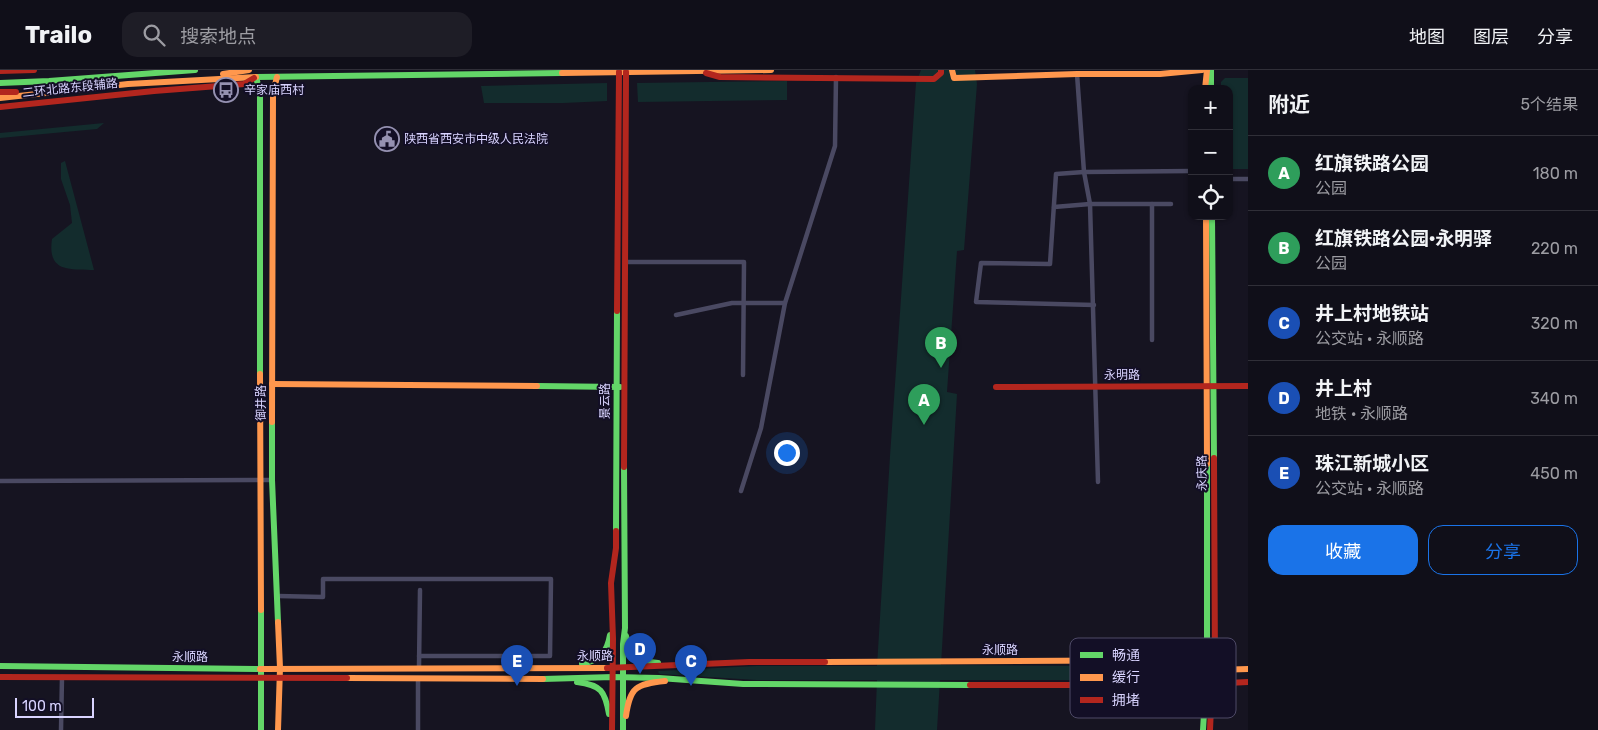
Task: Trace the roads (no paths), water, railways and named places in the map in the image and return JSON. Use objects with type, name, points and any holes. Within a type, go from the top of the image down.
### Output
[{"type":"main road","points":[[0,72],[34,70]]},
{"type":"main road","points":[[0,83],[59,81],[145,72],[195,70]]},
{"type":"main road","points":[[189,79],[249,70]]},
{"type":"main road","points":[[699,70],[720,77],[934,79],[941,71]]},
{"type":"main road","name":"二环北路东段辅路","points":[[0,107],[244,84],[256,77],[771,70]]},
{"type":"main road","points":[[952,71],[954,78],[1077,74],[1160,74],[1202,70]]},
{"type":"main road","points":[[1205,85],[1207,70]]},
{"type":"main road","points":[[1211,70],[1211,85]]},
{"type":"main road","name":"景云路","points":[[619,72],[620,387],[625,628],[622,677],[624,730]]},
{"type":"main road","name":"景云路","points":[[612,730],[611,583],[616,548],[625,262],[626,72]]},
{"type":"main road","name":"御井路","points":[[277,76],[273,93],[272,480],[280,668],[278,679],[278,730]]},
{"type":"main road","points":[[0,98],[189,79],[256,77]]},
{"type":"main road","name":"御井路","points":[[256,77],[260,92],[261,730]]},
{"type":"main road","points":[[0,92],[65,90]]},
{"type":"main road","name":"永庆路","points":[[1206,220],[1214,638]]},
{"type":"main road","name":"永庆路","points":[[1207,638],[1212,220]]},
{"type":"main road","points":[[272,384],[620,387]]},
{"type":"main road","name":"永明路","points":[[996,387],[1248,386]]},
{"type":"main road","points":[[553,667],[594,662],[602,656],[610,641],[612,617]]},
{"type":"main road","points":[[625,628],[629,648],[642,661],[697,664]]},
{"type":"main road","name":"永顺路","points":[[0,666],[262,669],[419,667],[613,668],[749,662],[1070,661]]},
{"type":"main road","name":"永顺路","points":[[0,677],[556,680],[622,677],[744,684],[1070,684]]},
{"type":"main road","points":[[556,680],[589,683],[599,687],[606,698],[612,730]]},
{"type":"main road","points":[[624,730],[628,698],[636,687],[646,683],[685,680]]},
{"type":"street","points":[[1077,74],[1084,172],[1090,204],[1098,482]]},
{"type":"street","points":[[741,492],[761,428],[785,303],[835,146],[836,77]]},
{"type":"street","points":[[1094,305],[976,302],[981,263],[1050,264],[1056,174],[1188,171]]},
{"type":"street","points":[[1233,179],[1248,179]]},
{"type":"street","points":[[1054,207],[1090,204],[1171,204]]},
{"type":"street","points":[[1152,204],[1152,340]]},
{"type":"street","points":[[625,262],[744,262],[743,375]]},
{"type":"street","points":[[676,315],[732,303],[785,303]]},
{"type":"street","points":[[0,481],[272,480]]},
{"type":"street","points":[[278,596],[323,597],[323,578],[551,579],[550,656],[419,656]]},
{"type":"street","points":[[419,667],[420,590]]},
{"type":"street","points":[[61,730],[62,676]]},
{"type":"street","points":[[418,679],[418,730]]},
{"type":"place","name":"辛家庙西村","points":[[226,90]]},
{"type":"place","name":"陕西省西安市中级人民法院","points":[[387,139]]},
{"type":"place","name":"红旗铁路公园·永明驿","points":[[941,368]]},
{"type":"place","name":"红旗铁路公园","points":[[924,425]]},
{"type":"place","name":"井上村","points":[[640,674]]},
{"type":"place","name":"珠江新城小区","points":[[517,686]]},
{"type":"place","name":"井上村地铁站","points":[[691,686]]}]
